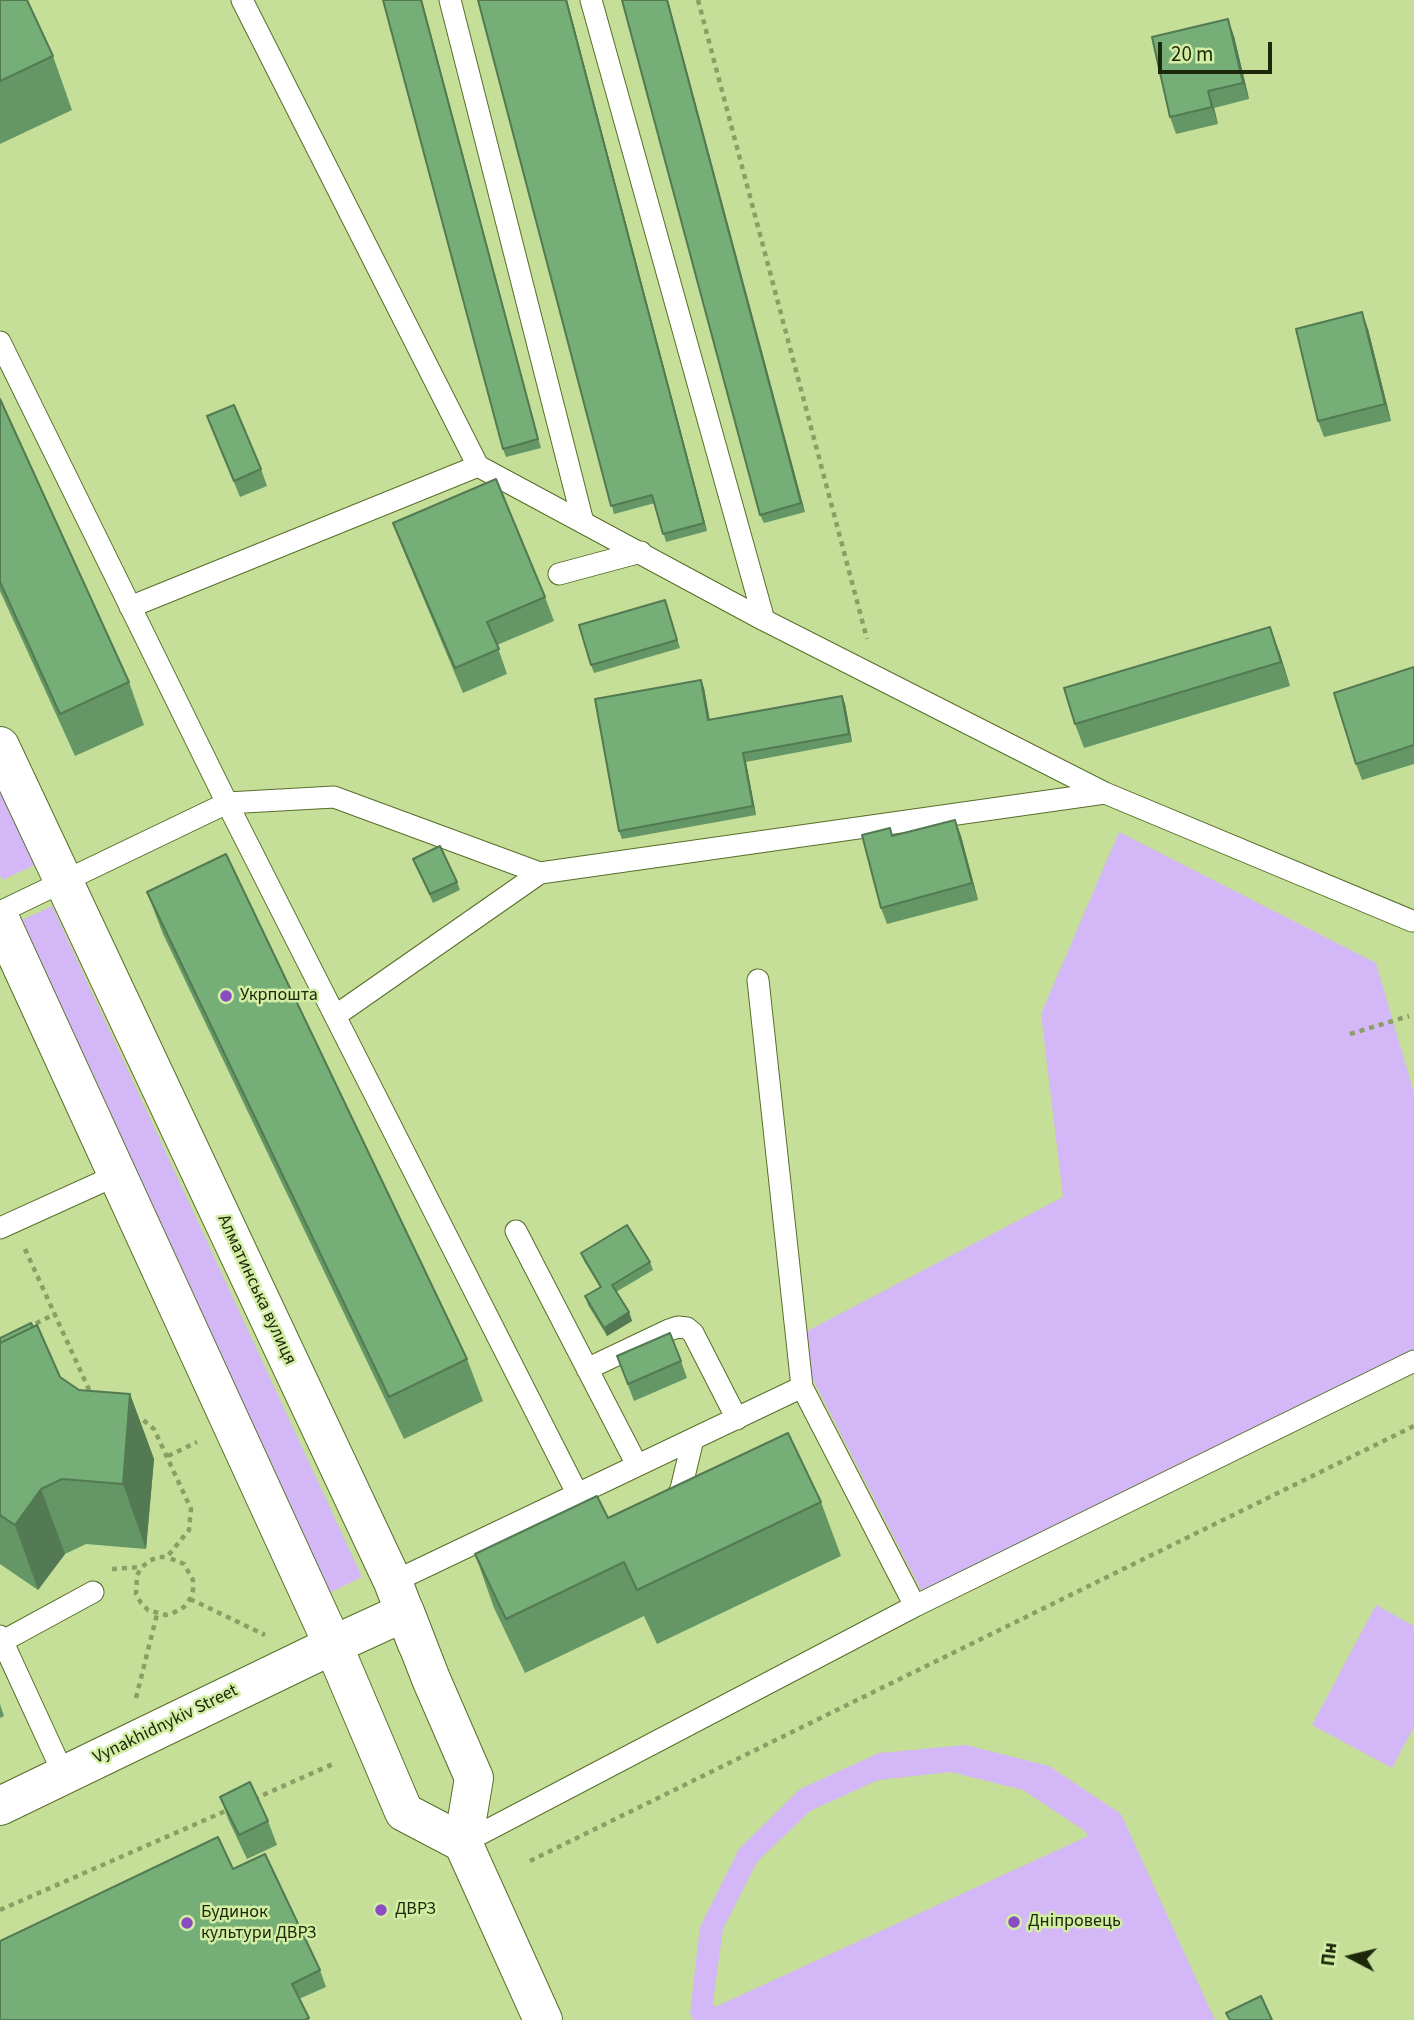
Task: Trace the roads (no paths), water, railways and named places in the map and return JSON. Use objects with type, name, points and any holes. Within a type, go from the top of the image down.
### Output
[{"type":"street","name":"Алматинська вулиця","points":[[0,746],[399,1597],[474,1777],[463,1843]]},
{"type":"street","points":[[0,919],[332,1645],[404,1812],[463,1843],[543,2020]]},
{"type":"street","name":"Vynakhidnykiv Street","points":[[0,1805],[332,1645],[399,1597]]},
{"type":"lane","points":[[242,0],[478,466],[764,620],[1105,793],[1413,923]]},
{"type":"lane","points":[[450,0],[583,522]]},
{"type":"lane","points":[[591,0],[764,620]]},
{"type":"lane","points":[[0,342],[227,803],[577,1493],[589,1522],[596,1531],[605,1535],[615,1533]]},
{"type":"lane","points":[[130,607],[478,466]]},
{"type":"lane","points":[[559,574],[641,552]]},
{"type":"lane","points":[[335,1016],[540,873],[1105,793]]},
{"type":"lane","points":[[0,912],[227,803],[334,797],[540,873]]},
{"type":"lane","points":[[758,980],[802,1387],[915,1606]]},
{"type":"lane","points":[[6,1226],[117,1175]]},
{"type":"lane","points":[[516,1231],[637,1465]]},
{"type":"lane","points":[[587,1369],[669,1330],[687,1328],[693,1333],[737,1419]]},
{"type":"lane","points":[[463,1843],[915,1606],[1414,1361]]},
{"type":"lane","points":[[399,1597],[577,1493],[802,1387]]},
{"type":"lane","points":[[651,1516],[671,1506],[681,1489],[693,1439]]},
{"type":"lane","points":[[64,1774],[1,1639],[93,1592]]},
{"type":"place","name":"Укрпошта","points":[[226,996]]},
{"type":"place","name":"ДВРЗ","points":[[381,1910]]},
{"type":"place","name":"Дніпровець","points":[[1014,1922]]},
{"type":"place","name":"Будинок культури ДВРЗ","points":[[187,1923]]}]
